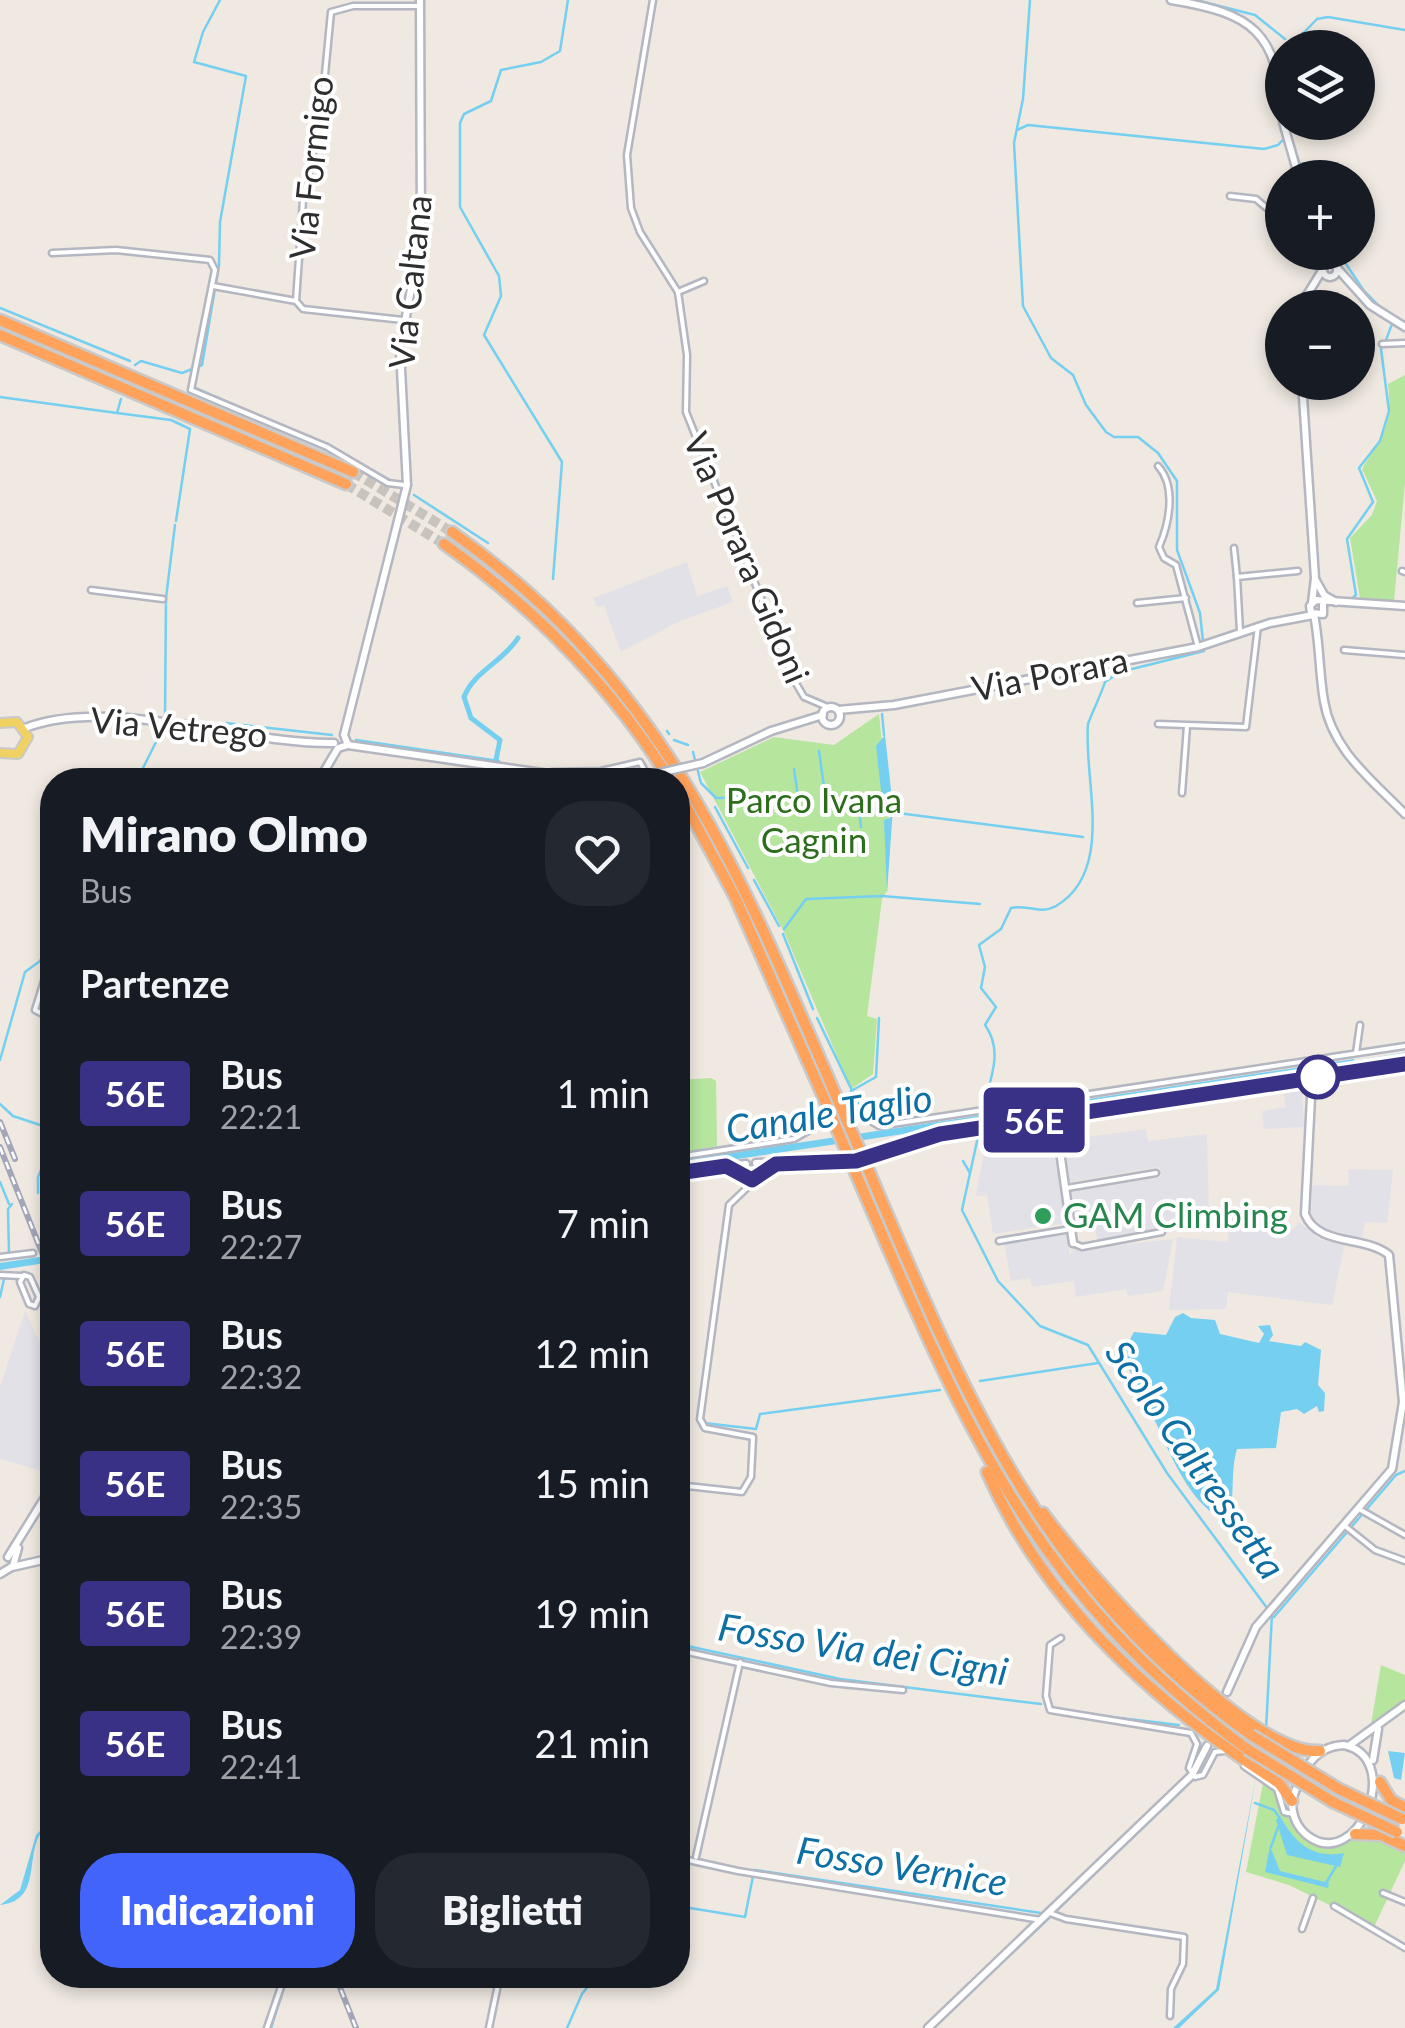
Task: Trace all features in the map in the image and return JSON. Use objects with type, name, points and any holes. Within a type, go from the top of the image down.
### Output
[{"type":"highway","points":[[0,320],[353,472]]},
{"type":"highway","points":[[0,335],[346,484]]},
{"type":"highway","points":[[452,532],[522,587],[580,642],[679,768]]},
{"type":"highway","points":[[444,544],[494,582],[570,652],[630,722],[662,768]]},
{"type":"highway","points":[[690,787],[732,860],[937,1362],[1002,1507],[1076,1615],[1164,1697],[1292,1801]]},
{"type":"highway","points":[[690,813],[735,897],[828,1092]]},
{"type":"highway","points":[[862,1171],[979,1418],[1024,1498],[1091,1588],[1175,1674],[1338,1789],[1404,1816]]},
{"type":"highway","points":[[937,1362],[989,1466],[1050,1560],[1155,1674],[1248,1749],[1334,1802],[1401,1834]]},
{"type":"highway","points":[[1252,1730],[1300,1751],[1320,1751]]},
{"type":"highway","points":[[1380,1782],[1404,1816]]},
{"type":"highway","points":[[1355,1834],[1381,1835],[1405,1846]]},
{"type":"main road","points":[[1172,0],[1229,13],[1254,29],[1265,46]]},
{"type":"main road","name":"Via Caltana","points":[[344,735],[406,485],[400,366],[404,320],[421,233],[420,3]]},
{"type":"main road","points":[[1308,290],[1322,270]]},
{"type":"main road","points":[[1325,270],[1354,289]]},
{"type":"main road","points":[[1310,287],[1331,277],[1334,270]]},
{"type":"main road","points":[[1338,270],[1375,310],[1405,328]]},
{"type":"main road","points":[[1303,400],[1324,704],[1336,739],[1405,814]]},
{"type":"main road","points":[[1315,578],[1324,595],[1342,604]]},
{"type":"main road","points":[[1311,604],[1315,578]]},
{"type":"main road","points":[[1311,604],[1320,610]]},
{"type":"main road","points":[[1311,604],[1320,610]]},
{"type":"main road","name":"Via Porara","points":[[1292,617],[1311,604]]},
{"type":"main road","name":"Via Porara","points":[[685,768],[704,763],[771,731],[830,714],[1199,646],[1342,604],[1405,606]]},
{"type":"main road","name":"Via Vetrego","points":[[25,728],[60,719],[162,722],[336,746]]},
{"type":"main road","points":[[0,721],[12,720],[25,728],[28,741],[22,752],[10,756],[0,753]]},
{"type":"main road","points":[[336,746],[348,745],[344,735]]},
{"type":"main road","points":[[324,768],[344,735]]},
{"type":"main road","name":"Via Porara","points":[[348,745],[501,768]]},
{"type":"main road","points":[[690,1171],[756,1163],[856,1161],[940,1134],[1405,1064]]},
{"type":"main road","points":[[1226,1692],[1250,1635],[1347,1528],[1390,1473],[1402,1411],[1391,1305],[1392,1265],[1384,1251],[1321,1233],[1306,1218],[1312,1078]]},
{"type":"main road","points":[[1056,1116],[1074,1243]]},
{"type":"main road","points":[[726,1166],[744,1175],[758,1176],[772,1164],[799,1161]]},
{"type":"main road","points":[[756,1163],[758,1176]]},
{"type":"main road","points":[[744,1175],[746,1164]]},
{"type":"main road","points":[[5,1564],[40,1507]]},
{"type":"main road","points":[[5,1564],[40,1562]]},
{"type":"main road","points":[[1385,1720],[1373,1738],[1373,1762],[1380,1782],[1355,1834],[1336,1843],[1320,1842],[1302,1831],[1292,1801],[1320,1751],[1349,1745],[1405,1706]]},
{"type":"main road","points":[[1349,1745],[1373,1762]]},
{"type":"main road","points":[[928,2028],[1192,1775],[1207,1746]]},
{"type":"street","name":"Via Porara Gidoni","points":[[653,0],[627,178],[640,232],[678,292],[686,342],[688,420],[794,680],[804,697],[818,702],[830,714]]},
{"type":"street","name":"Via Formigo","points":[[404,320],[303,309],[296,301],[302,200],[321,116],[324,45],[331,12],[353,6],[420,3]]},
{"type":"street","points":[[1230,196],[1256,198],[1265,206]]},
{"type":"street","points":[[52,253],[116,250],[206,258],[215,266],[215,286],[189,387],[327,448],[388,483],[406,485]]},
{"type":"street","points":[[678,292],[704,281]]},
{"type":"street","points":[[215,286],[296,301]]},
{"type":"street","points":[[1382,344],[1405,343]]},
{"type":"street","points":[[1158,466],[1168,480],[1171,518],[1159,548],[1164,558],[1176,566],[1199,646]]},
{"type":"street","points":[[1234,548],[1240,632]]},
{"type":"street","points":[[1237,577],[1298,571]]},
{"type":"street","points":[[90,590],[163,599]]},
{"type":"street","points":[[1137,603],[1186,598]]},
{"type":"street","points":[[1158,724],[1246,726],[1258,626]]},
{"type":"street","points":[[1344,650],[1405,655]]},
{"type":"street","points":[[1182,792],[1187,726]]},
{"type":"street","points":[[614,768],[640,762],[642,768]]},
{"type":"street","points":[[1356,1053],[1360,1025]]},
{"type":"street","points":[[853,1117],[864,1117],[879,1126],[1405,1046]]},
{"type":"street","points":[[690,1155],[794,1139],[825,1121]]},
{"type":"street","points":[[1066,1189],[1156,1173]]},
{"type":"street","points":[[742,1192],[744,1175]]},
{"type":"street","points":[[690,1486],[742,1492],[751,1477],[752,1435],[705,1428],[700,1419],[727,1212],[731,1200],[758,1176]]},
{"type":"street","points":[[998,1241],[1071,1229]]},
{"type":"street","points":[[1074,1243],[1082,1247],[1162,1232]]},
{"type":"street","points":[[0,1257],[33,1253]]},
{"type":"street","points":[[0,1275],[21,1276],[32,1279],[39,1299],[35,1306],[28,1302],[21,1276]]},
{"type":"street","points":[[1361,1511],[1405,1535]]},
{"type":"street","points":[[1347,1528],[1375,1550],[1405,1561]]},
{"type":"street","points":[[1060,1638],[1050,1645],[1048,1707],[1069,1715],[1191,1733],[1197,1744],[1189,1768],[1192,1775],[1202,1776],[1219,1750],[1253,1769]]},
{"type":"street","points":[[690,1652],[831,1683],[902,1690]]},
{"type":"street","points":[[696,1860],[740,1662]]},
{"type":"street","points":[[1266,1778],[1277,1790],[1286,1815],[1294,1814]]},
{"type":"street","points":[[690,1860],[1042,1920]]},
{"type":"street","points":[[1382,1893],[1405,1902]]},
{"type":"street","points":[[1302,1929],[1313,1898]]},
{"type":"street","points":[[1334,1906],[1405,1948]]},
{"type":"street","points":[[1050,1912],[1066,1920],[1184,1937],[1183,1964],[1171,1988],[1170,2016]]},
{"type":"street","points":[[267,2028],[280,1988]]},
{"type":"street","points":[[489,2028],[497,1988]]},
{"type":"shaded area","points":[[687,562],[697,596],[727,586],[733,602],[680,621],[621,652],[604,605],[597,607],[593,598]]},
{"type":"shaded area","points":[[1302,1089],[1304,1127],[1264,1129],[1262,1111],[1285,1107],[1284,1094]]},
{"type":"shaded area","points":[[1146,1129],[1148,1141],[1207,1134],[1209,1221],[1166,1228],[1164,1216],[1157,1217],[1158,1229],[1098,1241],[1095,1228],[1077,1231],[1071,1192],[1161,1177],[1159,1167],[1070,1182],[1064,1140]]},
{"type":"shaded area","points":[[1053,1142],[1065,1223],[993,1234],[987,1195],[976,1196],[984,1152]]},
{"type":"shaded area","points":[[1349,1169],[1393,1170],[1387,1223],[1365,1222],[1362,1239],[1324,1228],[1311,1214],[1312,1185],[1348,1186]]},
{"type":"shaded area","points":[[1231,1213],[1294,1229],[1299,1222],[1320,1239],[1344,1245],[1332,1305],[1228,1292],[1226,1309],[1169,1310],[1177,1237],[1227,1242]]},
{"type":"shaded area","points":[[1066,1233],[1070,1255],[1073,1250],[1173,1239],[1163,1291],[1128,1296],[1126,1289],[1076,1297],[1074,1281],[1032,1287],[1030,1278],[1011,1281],[1004,1242]]},
{"type":"shaded area","points":[[25,1311],[40,1343],[40,1471],[0,1459],[0,1387]]},
{"type":"green space","points":[[1405,375],[1405,483],[1394,601],[1360,598],[1350,538],[1372,515],[1377,501],[1362,469],[1387,421],[1388,384]]},
{"type":"green space","name":"Parco Ivana Cagnin","points":[[879,714],[889,809],[887,891],[882,899],[867,1016],[877,1019],[873,1074],[851,1089],[785,934],[700,772],[774,737],[834,745]]},
{"type":"green space","points":[[690,1079],[716,1081],[717,1146],[690,1151]]},
{"type":"green space","points":[[1381,1665],[1405,1675],[1405,1703],[1370,1730]]},
{"type":"green space","points":[[1265,1773],[1303,1828],[1325,1845],[1364,1835],[1405,1845],[1405,1861],[1374,1927],[1289,1885],[1246,1872]]},
{"type":"water","points":[[885,735],[893,808],[887,893],[884,820],[890,818],[890,809],[882,799],[876,746]]},
{"type":"water","points":[[1354,1059],[1355,1066],[690,1166],[690,1159]]},
{"type":"water","points":[[40,1257],[40,1264],[0,1270],[0,1263]]},
{"type":"water","points":[[1183,1313],[1191,1318],[1215,1320],[1220,1334],[1259,1343],[1264,1334],[1258,1326],[1270,1325],[1273,1335],[1269,1341],[1301,1346],[1305,1342],[1321,1350],[1318,1385],[1325,1393],[1324,1411],[1319,1412],[1317,1406],[1304,1414],[1297,1409],[1281,1412],[1276,1448],[1237,1449],[1226,1522],[1191,1490],[1145,1398],[1120,1358],[1134,1332],[1166,1335],[1175,1317]]},
{"type":"water","points":[[1388,1751],[1405,1753],[1401,1780],[1394,1778]]},
{"type":"water","points":[[1256,1777],[1219,1990],[1179,2028],[1173,2028],[1216,1989]]},
{"type":"water","points":[[1280,1816],[1306,1847],[1323,1854],[1344,1853],[1340,1867],[1287,1855],[1276,1820]]},
{"type":"water","points":[[40,1831],[26,1889],[12,1902],[0,1905],[20,1890]]},
{"type":"water","points":[[1270,1846],[1280,1871],[1329,1883],[1328,1888],[1265,1872]]},
{"type":"waterway","points":[[135,365],[141,361],[182,373],[202,365],[219,265],[220,222],[246,76],[194,62],[203,32],[220,0]]},
{"type":"waterway","points":[[553,579],[562,462],[484,335],[501,296],[499,276],[460,207],[460,123],[464,114],[491,101],[501,70],[541,62],[560,51],[568,0]]},
{"type":"waterway","name":"Scolo Caltressetta","points":[[983,1108],[995,1055],[985,1025],[996,1007],[981,988],[985,967],[979,945],[1001,929],[1011,908],[1044,910],[1056,906],[1074,890],[1086,870],[1093,822],[1088,724],[1105,682],[1120,672],[1204,651],[1200,613],[1177,550],[1177,481],[1158,453],[1138,437],[1114,437],[1106,432],[1086,405],[1073,375],[1051,358],[1023,306],[1014,143],[1023,99],[1030,0]]},
{"type":"waterway","points":[[1196,0],[1255,15],[1274,30]]},
{"type":"waterway","points":[[1306,30],[1317,19],[1328,17],[1405,30]]},
{"type":"waterway","points":[[1017,130],[1028,125],[1264,149],[1283,140]]},
{"type":"waterway","points":[[1294,146],[1298,160]]},
{"type":"waterway","points":[[1350,270],[1383,310]]},
{"type":"waterway","points":[[0,308],[130,361]]},
{"type":"waterway","points":[[1386,340],[1392,324]]},
{"type":"waterway","points":[[1351,599],[1356,595],[1347,539],[1373,502],[1359,468],[1380,441],[1389,411],[1381,349]]},
{"type":"waterway","points":[[193,387],[254,414]]},
{"type":"waterway","points":[[0,397],[117,413]]},
{"type":"waterway","points":[[121,399],[117,413],[171,420],[190,429],[176,521]]},
{"type":"waterway","points":[[326,445],[390,480]]},
{"type":"waterway","points":[[414,495],[488,543]]},
{"type":"waterway","points":[[165,718],[166,598],[175,525]]},
{"type":"waterway","points":[[494,768],[500,740],[471,718],[464,697],[475,680],[518,638]]},
{"type":"waterway","points":[[882,714],[884,735]]},
{"type":"waterway","points":[[226,723],[332,735]]},
{"type":"waterway","points":[[143,768],[163,728]]},
{"type":"waterway","points":[[356,740],[499,761]]},
{"type":"waterway","points":[[674,740],[688,745]]},
{"type":"waterway","points":[[819,751],[826,801],[859,806]]},
{"type":"waterway","points":[[693,752],[701,783],[716,798],[774,797]]},
{"type":"waterway","points":[[778,797],[798,797],[794,769]]},
{"type":"waterway","points":[[715,807],[748,868]]},
{"type":"waterway","points":[[864,807],[893,812]]},
{"type":"waterway","points":[[898,813],[1083,837]]},
{"type":"waterway","points":[[860,818],[861,827]]},
{"type":"waterway","points":[[754,880],[779,926]]},
{"type":"waterway","points":[[784,929],[806,899],[882,896],[980,904]]},
{"type":"waterway","points":[[783,934],[813,1009]]},
{"type":"waterway","points":[[0,1060],[25,972],[40,961]]},
{"type":"waterway","points":[[817,1018],[859,1105],[859,1114]]},
{"type":"waterway","points":[[851,1091],[876,1077],[879,1018]]},
{"type":"waterway","name":"Canale Taglio","points":[[1349,1064],[1405,1055]]},
{"type":"waterway","points":[[0,1104],[13,1116],[40,1125]]},
{"type":"waterway","name":"Scolo Caltressetta","points":[[979,1132],[962,1210],[998,1281],[1040,1326],[1088,1345],[1167,1473],[1267,1608]]},
{"type":"waterway","points":[[963,1161],[970,1173]]},
{"type":"waterway","points":[[38,1193],[40,1172]]},
{"type":"waterway","points":[[0,1182],[9,1204]]},
{"type":"waterway","points":[[9,1254],[8,1209],[12,1204]]},
{"type":"waterway","points":[[0,1297],[4,1279]]},
{"type":"waterway","points":[[980,1381],[1098,1363]]},
{"type":"waterway","points":[[704,1423],[756,1429],[760,1414],[940,1390]]},
{"type":"waterway","points":[[1274,1617],[1396,1475],[1405,1471]]},
{"type":"waterway","name":"Scolo Caltressetta","points":[[1266,1730],[1272,1614]]},
{"type":"waterway","name":"Fosso Via dei Cigni","points":[[690,1647],[840,1679],[1041,1704]]},
{"type":"waterway","name":"Fosso Via dei Cigni","points":[[1086,1714],[1179,1725]]},
{"type":"waterway","points":[[1164,1808],[1188,1784]]},
{"type":"waterway","points":[[1255,1803],[1274,1810],[1279,1817]]},
{"type":"waterway","points":[[1055,1912],[1155,1816]]},
{"type":"waterway","points":[[1271,1847],[1278,1827]]},
{"type":"waterway","points":[[1326,1883],[1336,1866]]},
{"type":"waterway","name":"Fosso Vernice","points":[[755,1870],[1041,1913]]},
{"type":"waterway","name":"Fosso Vernice","points":[[690,1908],[745,1917],[753,1876]]},
{"type":"waterway","points":[[933,2028],[1049,1918]]},
{"type":"waterway","points":[[271,2028],[284,1988]]},
{"type":"waterway","name":"Fosso Vernice","points":[[567,2028],[587,1988]]},
{"type":"tunnel","points":[[353,472],[452,532]]},
{"type":"tunnel","points":[[346,484],[444,544]]},
{"type":"tunnel","points":[[33,1253],[40,1252]]},
{"type":"tunnel","points":[[1210,1738],[1227,1692]]},
{"type":"railway","points":[[0,1122],[15,1159]]},
{"type":"railway","points":[[0,1147],[40,1248]]},
{"type":"railway","points":[[340,1988],[356,2028]]},
{"type":"bus line","name":"56E","points":[[690,1171],[726,1166],[752,1180],[767,1166],[799,1161],[856,1161],[940,1134],[1405,1064]]},
{"type":"place","name":"GAM Climbing","points":[[1043,1216]]}]
